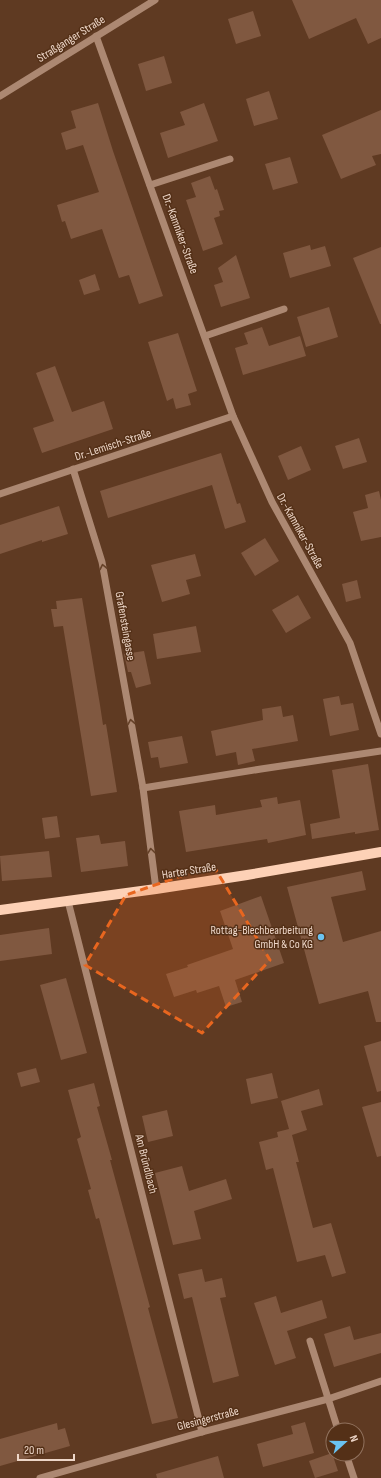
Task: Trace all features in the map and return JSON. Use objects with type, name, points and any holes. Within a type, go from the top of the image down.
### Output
[{"type":"main road","name":"Harter Straße","points":[[0,910],[68,900],[156,890],[381,852]]},
{"type":"street","name":"Straßganger Straße","points":[[0,96],[154,0]]},
{"type":"street","name":"Dr.-Kamniker-Straße","points":[[96,36],[233,416],[272,502],[350,643],[381,734]]},
{"type":"street","name":"Dr.-Kamniker-Straße","points":[[150,185],[230,159]]},
{"type":"street","points":[[205,336],[284,310]]},
{"type":"street","name":"Dr.-Lemisch-Straße","points":[[0,494],[233,416]]},
{"type":"street","name":"Grafensteingasse","points":[[73,470],[102,562],[143,788],[156,890]]},
{"type":"street","points":[[143,788],[261,768],[381,751]]},
{"type":"street","name":"Am Bründlbach","points":[[68,900],[202,1432]]},
{"type":"street","points":[[310,1341],[335,1422]]},
{"type":"street","name":"Glesingerstraße","points":[[40,1478],[202,1432],[328,1399],[381,1381]]},
{"type":"street","points":[[349,1462],[354,1478]]},
{"type":"highlighted area","points":[[213,865],[270,960],[202,1033],[85,965],[126,895]]},
{"type":"building","points":[[292,0],[381,0],[381,38],[368,44],[356,18],[309,39]]},
{"type":"building","points":[[253,11],[261,36],[236,44],[228,19]]},
{"type":"building","points":[[164,56],[172,83],[146,91],[138,64]]},
{"type":"building","points":[[269,91],[278,119],[254,126],[246,99]]},
{"type":"building","points":[[98,103],[163,296],[139,304],[129,275],[119,278],[102,229],[71,239],[65,221],[62,222],[57,205],[99,192],[83,145],[66,150],[61,133],[76,128],[71,111]]},
{"type":"building","points":[[204,103],[218,141],[168,158],[160,133],[185,125],[180,112]]},
{"type":"building","points":[[381,110],[381,154],[372,156],[376,165],[341,179],[322,135]]},
{"type":"building","points":[[290,157],[298,183],[273,190],[265,164]]},
{"type":"building","points":[[210,176],[215,190],[217,189],[224,210],[219,211],[220,216],[214,218],[223,244],[203,251],[186,200],[196,197],[191,183]]},
{"type":"building","points":[[310,245],[311,250],[325,246],[331,266],[290,278],[283,253]]},
{"type":"building","points":[[381,247],[381,324],[380,324],[353,258]]},
{"type":"building","points":[[236,255],[250,298],[221,307],[214,285],[223,282],[218,268]]},
{"type":"building","points":[[95,274],[100,290],[84,295],[79,280]]},
{"type":"building","points":[[329,307],[338,337],[306,347],[297,317]]},
{"type":"building","points":[[262,327],[269,346],[300,336],[306,356],[243,375],[235,348],[248,344],[244,333]]},
{"type":"building","points":[[178,333],[197,391],[188,394],[191,405],[176,409],[173,398],[167,401],[148,342]]},
{"type":"building","points":[[55,366],[72,412],[104,401],[113,429],[42,453],[33,428],[54,421],[36,373]]},
{"type":"building","points":[[359,438],[367,462],[343,469],[335,446]]},
{"type":"building","points":[[301,446],[311,470],[288,480],[278,456]]},
{"type":"building","points":[[221,453],[237,504],[240,503],[246,522],[225,529],[212,485],[108,518],[100,491]]},
{"type":"building","points":[[379,491],[381,500],[381,537],[361,541],[353,512],[368,508],[365,495]]},
{"type":"building","points":[[59,506],[68,534],[42,542],[42,540],[0,554],[0,525]]},
{"type":"building","points":[[265,538],[279,561],[255,576],[241,553]]},
{"type":"building","points":[[195,554],[201,576],[186,580],[190,594],[162,602],[151,565]]},
{"type":"building","points":[[357,580],[361,598],[346,602],[342,584]]},
{"type":"building","points":[[298,595],[311,618],[286,633],[272,610]]},
{"type":"building","points":[[82,598],[103,725],[106,724],[117,792],[91,796],[63,626],[54,627],[51,609],[57,609],[56,601]]},
{"type":"building","points":[[196,626],[201,652],[157,659],[153,634]]},
{"type":"building","points":[[144,651],[151,684],[136,688],[131,672],[128,672],[124,654]]},
{"type":"building","points":[[339,696],[341,705],[353,703],[359,730],[330,736],[323,699]]},
{"type":"building","points":[[281,706],[283,717],[293,715],[298,741],[252,749],[255,761],[238,765],[236,752],[216,756],[211,731],[263,720],[262,709]]},
{"type":"building","points":[[182,736],[188,763],[160,768],[158,757],[151,758],[148,742]]},
{"type":"building","points":[[368,764],[379,830],[355,834],[355,832],[312,839],[310,824],[340,818],[332,770]]},
{"type":"building","points":[[277,797],[278,804],[300,800],[306,835],[268,843],[267,839],[186,852],[179,811],[215,805],[216,815],[262,807],[260,800]]},
{"type":"building","points":[[57,816],[60,837],[45,839],[42,818]]},
{"type":"building","points":[[99,835],[101,844],[125,841],[128,866],[81,872],[76,838]]},
{"type":"building","points":[[49,851],[52,877],[2,881],[0,856]]},
{"type":"building","name":"Rottag-Blechbearbeitung GmbH & Co KG","points":[[362,871],[366,890],[331,897],[343,942],[381,931],[381,1022],[376,1022],[368,991],[319,1004],[287,887]]},
{"type":"building","points":[[261,896],[284,963],[235,980],[242,1002],[226,1007],[219,986],[197,993],[196,990],[174,997],[166,974],[233,949],[220,911]]},
{"type":"building","points":[[49,928],[52,954],[0,961],[0,935]]},
{"type":"building","points":[[66,978],[87,1053],[61,1060],[40,985]]},
{"type":"building","points":[[381,1041],[381,1091],[377,1092],[364,1046]]},
{"type":"building","points":[[36,1068],[40,1082],[21,1087],[17,1073]]},
{"type":"building","points":[[272,1073],[278,1098],[251,1104],[246,1079]]},
{"type":"building","points":[[94,1083],[100,1106],[97,1107],[112,1160],[110,1160],[150,1307],[148,1308],[178,1418],[152,1424],[99,1218],[96,1219],[88,1190],[91,1189],[77,1139],[81,1137],[68,1090]]},
{"type":"building","points":[[319,1089],[323,1105],[301,1111],[307,1130],[292,1135],[299,1162],[296,1162],[313,1228],[331,1223],[346,1273],[332,1277],[325,1255],[297,1262],[273,1168],[266,1170],[259,1142],[278,1137],[277,1132],[289,1129],[281,1101]]},
{"type":"building","points":[[381,1102],[381,1156],[377,1157],[362,1107]]},
{"type":"building","points":[[167,1110],[173,1136],[148,1142],[142,1116]]},
{"type":"building","points":[[182,1166],[189,1191],[226,1179],[232,1199],[194,1211],[201,1239],[173,1245],[155,1173]]},
{"type":"building","points":[[202,1269],[205,1282],[222,1278],[226,1297],[220,1298],[239,1376],[213,1383],[192,1297],[184,1299],[178,1274]]},
{"type":"building","points":[[276,1296],[281,1313],[322,1300],[327,1318],[287,1331],[296,1358],[275,1365],[254,1303]]},
{"type":"building","points":[[350,1326],[354,1340],[381,1333],[381,1353],[334,1367],[324,1334]]},
{"type":"building","points":[[305,1422],[314,1453],[263,1467],[257,1444],[293,1434],[291,1426]]},
{"type":"building","points":[[57,1423],[58,1430],[65,1428],[70,1446],[0,1466],[0,1439]]},
{"type":"building","points":[[325,1455],[325,1462],[335,1462],[338,1471],[315,1478],[309,1461]]},
{"type":"building","points":[[218,1456],[224,1478],[157,1478],[156,1474]]},
{"type":"place","name":"Rottag-Blechbearbeitung GmbH & Co KG","points":[[321,937]]}]
